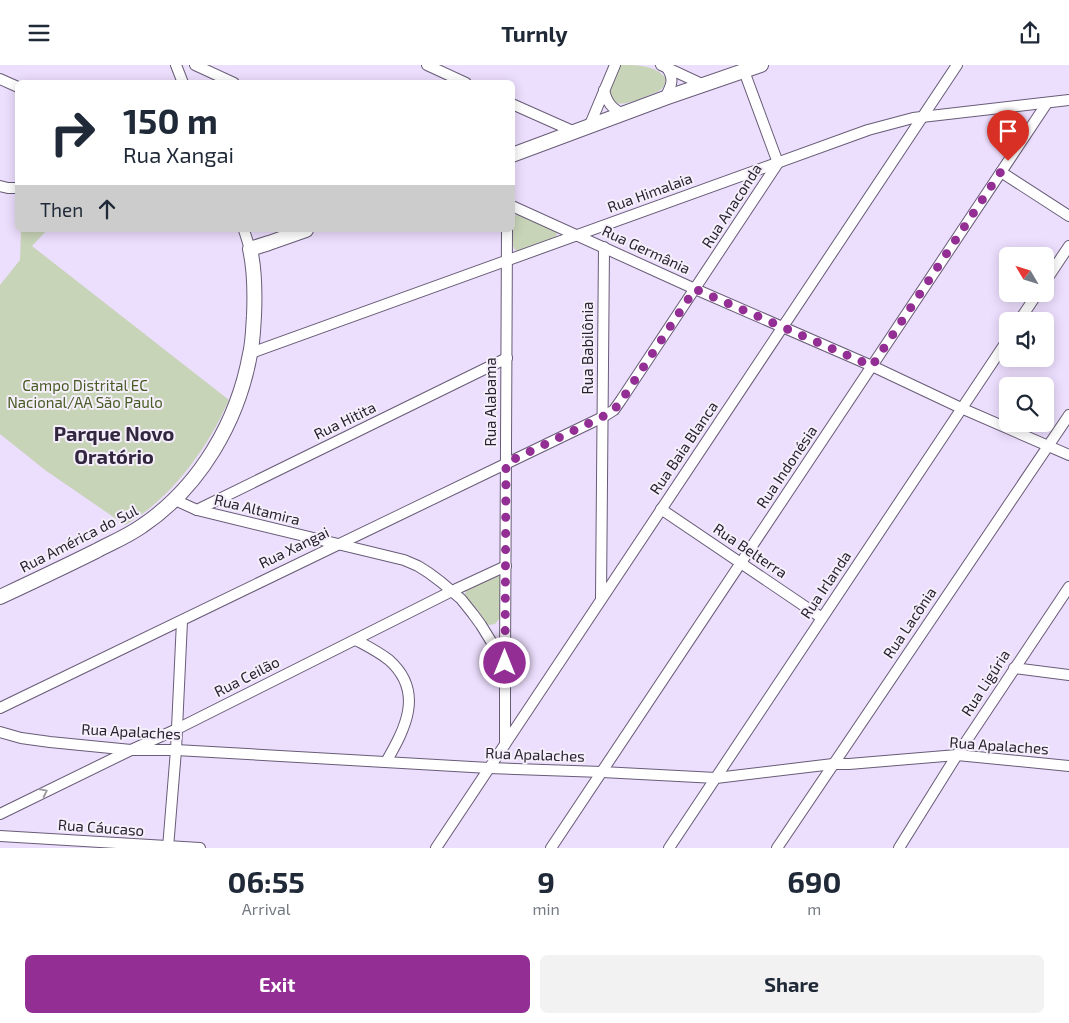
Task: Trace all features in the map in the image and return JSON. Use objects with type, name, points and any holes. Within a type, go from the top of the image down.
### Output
[{"type":"main road","points":[[515,154],[665,98],[761,65]]},
{"type":"main road","points":[[250,249],[300,232]]},
{"type":"main road","points":[[253,263],[269,243]]},
{"type":"main road","name":"Rua América do Sul","points":[[0,597],[133,533],[175,500],[205,462],[228,425],[237,404],[251,353],[255,297],[253,263],[250,249]]},
{"type":"street","points":[[176,65],[182,80]]},
{"type":"street","points":[[195,65],[228,80]]},
{"type":"street","points":[[427,65],[460,80]]},
{"type":"street","points":[[589,127],[615,65]]},
{"type":"street","name":"Rua Baia Blanca","points":[[436,848],[957,65]]},
{"type":"street","points":[[664,66],[704,85]]},
{"type":"street","points":[[664,66],[672,76],[670,89],[665,98]]},
{"type":"street","name":"Rua Anaconda","points":[[602,417],[614,410],[621,401],[778,163],[744,71]]},
{"type":"street","points":[[0,79],[15,86]]},
{"type":"street","points":[[604,90],[611,107],[622,115]]},
{"type":"street","name":"Rua Himalaia","points":[[251,353],[890,124],[922,117],[1069,100]]},
{"type":"street","name":"Rua Indonésia","points":[[552,848],[1047,103]]},
{"type":"street","points":[[515,105],[575,132]]},
{"type":"street","points":[[552,122],[556,129],[556,136],[553,140]]},
{"type":"street","points":[[1001,172],[1069,216]]},
{"type":"street","points":[[0,185],[15,188]]},
{"type":"street","name":"Rua Germânia","points":[[515,207],[1069,455]]},
{"type":"street","name":"Rua América do Sul","points":[[245,232],[250,249]]},
{"type":"street","name":"Rua Alabama","points":[[505,663],[507,232]]},
{"type":"street","points":[[1054,268],[1069,246]]},
{"type":"street","name":"Rua Babilônia","points":[[602,599],[604,247]]},
{"type":"street","name":"Rua Irlanda","points":[[669,848],[999,352]]},
{"type":"street","name":"Rua Hitita","points":[[197,511],[507,359]]},
{"type":"street","name":"Rua Lacônia","points":[[776,848],[1069,415]]},
{"type":"street","name":"Rua Xangai","points":[[0,708],[602,417]]},
{"type":"street","name":"Rua Altamira","points":[[175,500],[197,511],[418,566],[442,582],[473,614],[505,663]]},
{"type":"street","name":"Rua Belterra","points":[[661,509],[822,618]]},
{"type":"street","name":"Rua Ceilão","points":[[0,814],[177,729],[452,591],[506,566]]},
{"type":"street","name":"Rua Ligúria","points":[[899,848],[957,755],[1069,587]]},
{"type":"street","points":[[168,847],[176,750],[182,621]]},
{"type":"street","points":[[356,639],[389,660],[403,677],[407,687],[410,706],[408,715],[401,735],[386,762]]},
{"type":"street","points":[[505,663],[505,744]]},
{"type":"street","points":[[1014,669],[1069,675]]},
{"type":"street","name":"Rua Apalaches","points":[[0,732],[21,738],[130,750],[176,750],[489,769],[716,778],[833,764],[957,755],[1069,766]]},
{"type":"street","name":"Rua Cáucaso","points":[[0,836],[200,848]]},
{"type":"green space","points":[[621,65],[652,68],[666,79],[664,85],[657,92],[628,103],[620,104],[614,102],[610,98],[610,90]]},
{"type":"green space","points":[[515,215],[520,215],[555,230],[557,234],[556,237],[520,251],[515,250],[513,246]]},
{"type":"green space","name":"Campo Distrital EC Nacional/AA São Paulo","points":[[21,232],[45,232],[32,246],[229,400],[211,435],[184,474],[151,507],[125,525],[45,470],[0,434],[0,285],[20,260]]},
{"type":"green space","points":[[500,575],[500,618],[495,624],[489,625],[464,595],[467,590]]},
{"type":"district","name":"Parque Novo Oratório","points":[[114,446]]},
{"type":"route","points":[[505,663],[506,463],[614,410],[695,289],[872,366],[1008,161]]}]
